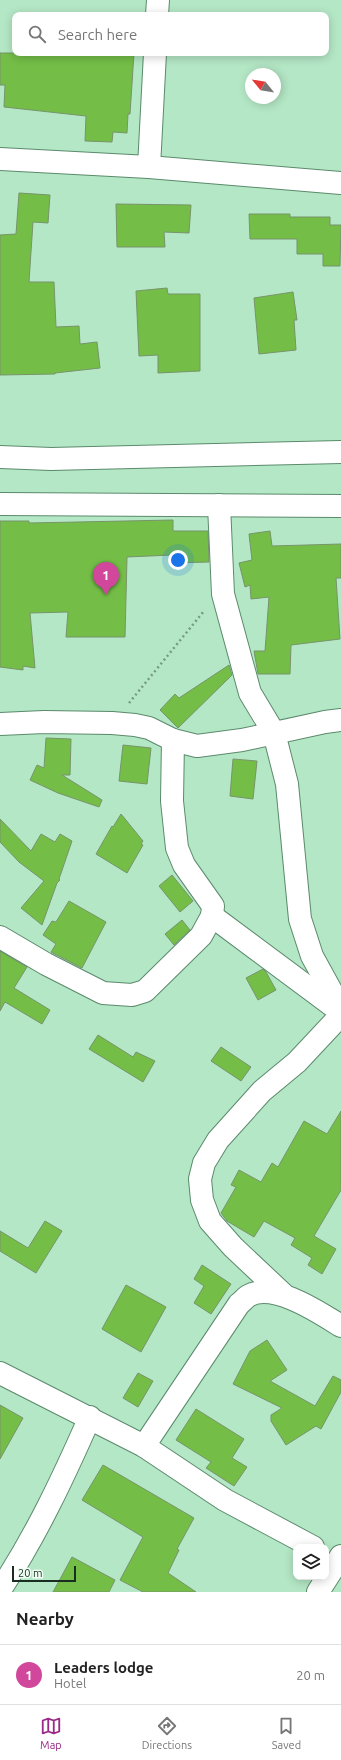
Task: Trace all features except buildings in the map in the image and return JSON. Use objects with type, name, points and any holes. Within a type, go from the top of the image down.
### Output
[{"type":"main road","points":[[157,12],[158,0]]},
{"type":"main road","points":[[149,167],[155,56]]},
{"type":"main road","points":[[0,159],[149,167],[341,183]]},
{"type":"main road","points":[[0,457],[51,459],[341,452]]},
{"type":"main road","points":[[0,504],[341,506]]},
{"type":"main road","points":[[219,505],[223,594],[250,693],[274,733],[287,784],[300,919],[312,956],[341,1009]]},
{"type":"main road","points":[[0,724],[44,722],[112,723],[149,728],[172,740],[197,746],[341,720]]},
{"type":"main road","points":[[0,936],[46,964],[103,993],[132,995],[144,991],[201,936],[212,916],[213,906],[184,865],[177,848],[172,801],[172,740]]},
{"type":"main road","points":[[212,916],[341,1013],[297,1062],[262,1091],[218,1140],[204,1163],[200,1179],[202,1200],[210,1221],[233,1247],[284,1295],[341,1326]]},
{"type":"main road","points":[[144,1446],[239,1304],[249,1295],[264,1291],[284,1295]]},
{"type":"main road","points":[[0,1373],[90,1417],[144,1446],[225,1500],[306,1544]]},
{"type":"main road","points":[[0,1590],[44,1514],[67,1469],[90,1417]]},
{"type":"main road","points":[[318,1592],[337,1558]]},
{"type":"path","points":[[112,723],[204,611],[223,594]]},
{"type":"place","name":"Leaders lodge","points":[[106,595]]}]
